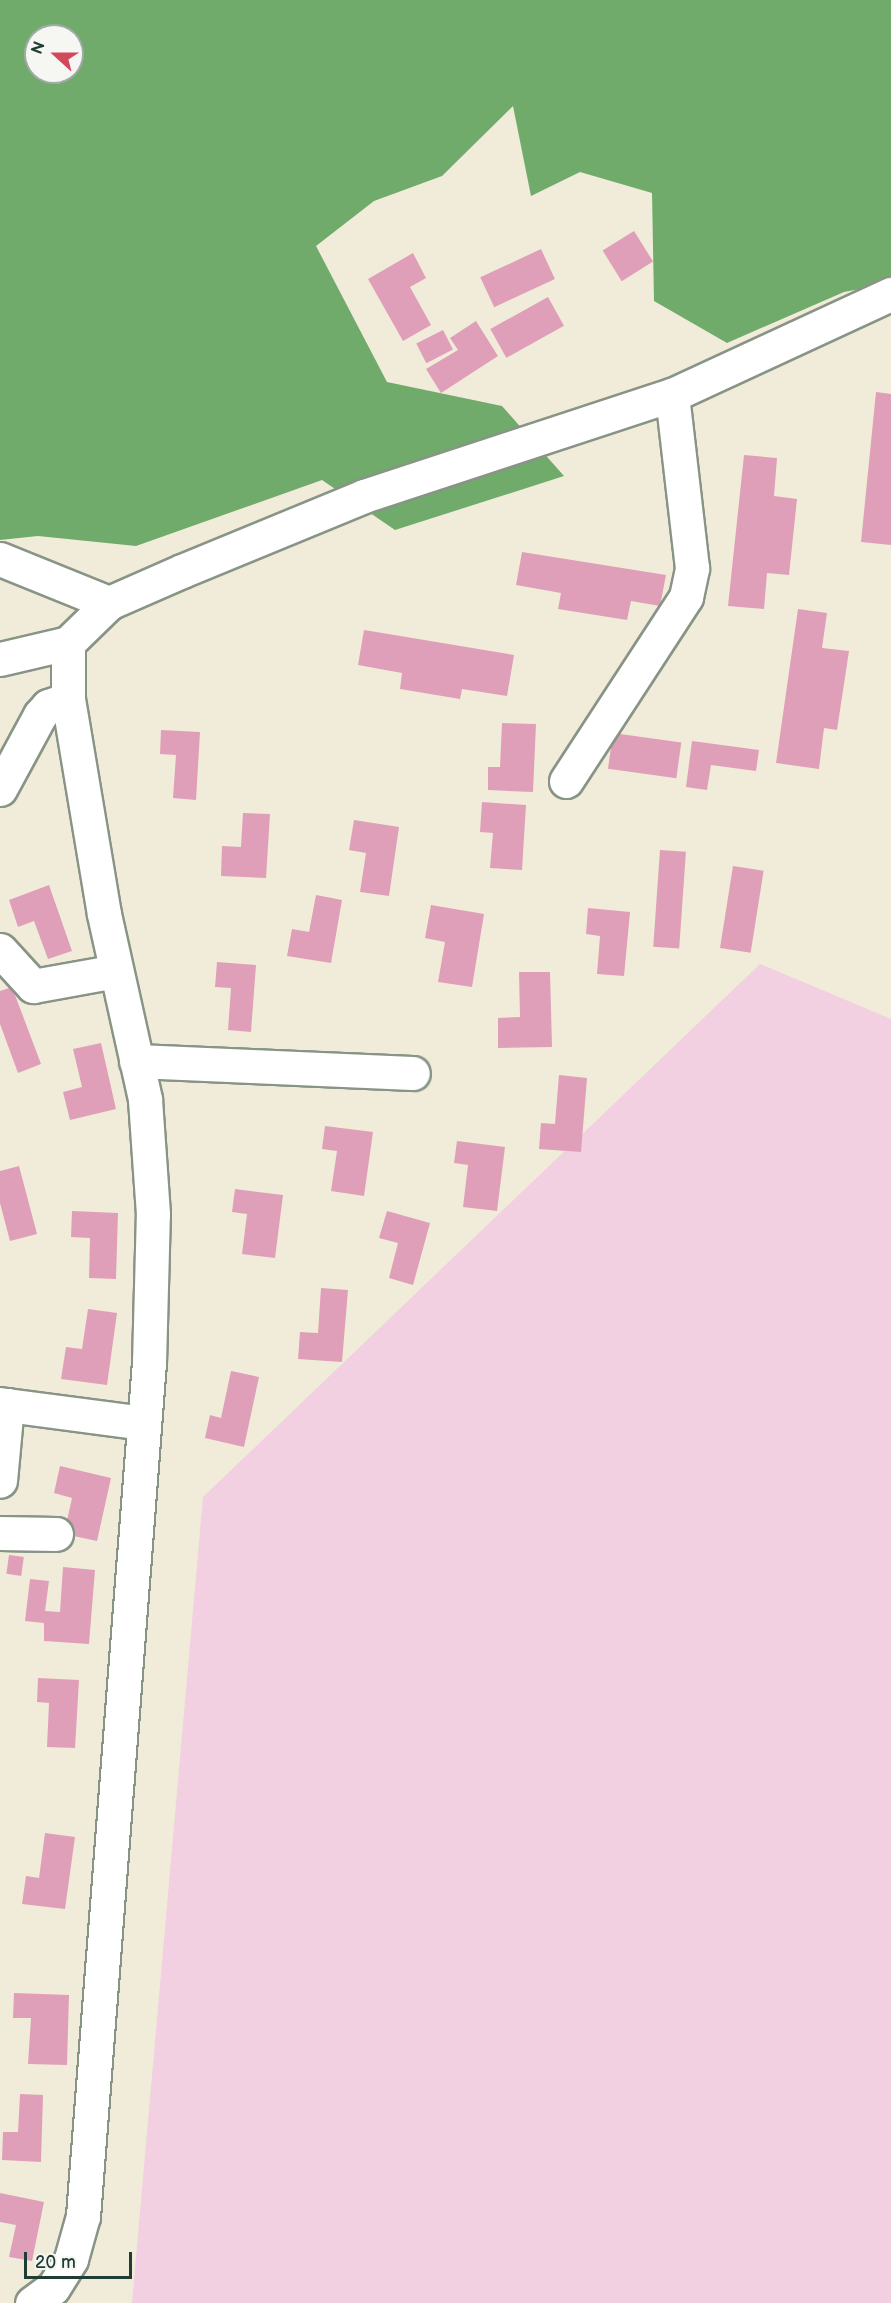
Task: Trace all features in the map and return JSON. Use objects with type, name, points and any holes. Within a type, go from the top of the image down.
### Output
[{"type":"street","points":[[0,659],[68,643],[109,603],[364,496],[672,395],[891,294]]},
{"type":"street","points":[[566,781],[686,597],[692,568],[672,395]]},
{"type":"street","points":[[0,559],[109,603]]},
{"type":"street","points":[[46,2298],[71,2259],[83,2216],[143,1423],[153,1214],[145,1100],[116,971],[68,699],[68,643]]},
{"type":"street","points":[[0,789],[40,715],[48,705],[68,699]]},
{"type":"street","points":[[0,950],[33,986],[116,971]]},
{"type":"street","points":[[136,1061],[413,1073]]},
{"type":"street","points":[[0,1481],[3,1405],[143,1423]]},
{"type":"street","points":[[0,1533],[56,1534]]},
{"type":"shaded area","points":[[760,964],[891,1019],[891,2303],[132,2303],[203,1497]]},
{"type":"green space","points":[[0,0],[891,0],[891,283],[844,292],[727,343],[654,301],[652,193],[580,172],[531,196],[513,106],[442,176],[374,201],[316,246],[387,382],[502,406],[564,476],[395,530],[322,480],[136,546],[38,536],[0,540]]},
{"type":"building","points":[[634,231],[653,262],[622,281],[603,251]]},
{"type":"building","points":[[541,249],[555,279],[494,307],[480,277]]},
{"type":"building","points":[[413,253],[426,278],[410,287],[431,325],[403,341],[368,279]]},
{"type":"building","points":[[548,297],[564,326],[506,358],[490,329]]},
{"type":"building","points":[[476,321],[498,356],[441,393],[426,369],[458,350],[450,338]]},
{"type":"building","points":[[443,330],[453,350],[426,363],[416,344]]},
{"type":"building","points":[[876,392],[891,394],[891,545],[861,542]]},
{"type":"building","points":[[744,455],[777,458],[774,496],[797,499],[789,575],[767,573],[764,609],[728,606]]},
{"type":"building","points":[[522,552],[666,575],[660,606],[631,601],[627,620],[558,609],[561,593],[516,585]]},
{"type":"building","points":[[798,609],[827,613],[822,648],[849,651],[837,730],[824,728],[819,769],[776,763]]},
{"type":"building","points":[[364,630],[514,655],[507,696],[462,689],[460,699],[400,689],[402,673],[358,665]]},
{"type":"building","points":[[502,723],[536,724],[533,792],[488,790],[488,767],[500,767]]},
{"type":"building","points":[[161,730],[200,732],[196,800],[173,798],[176,755],[160,754]]},
{"type":"building","points":[[613,733],[681,743],[676,778],[608,769]]},
{"type":"building","points":[[692,741],[759,750],[756,771],[711,765],[707,790],[686,787]]},
{"type":"building","points":[[482,802],[526,805],[522,870],[490,868],[493,833],[480,832]]},
{"type":"building","points":[[243,813],[270,814],[266,878],[221,876],[222,846],[241,847]]},
{"type":"building","points":[[354,820],[399,827],[389,896],[360,892],[366,853],[349,850]]},
{"type":"building","points":[[660,850],[686,852],[679,949],[653,947]]},
{"type":"building","points":[[733,866],[764,871],[751,953],[720,948]]},
{"type":"building","points":[[49,885],[72,951],[48,959],[34,921],[18,927],[9,900]]},
{"type":"building","points":[[316,895],[342,900],[331,963],[287,956],[292,929],[309,932]]},
{"type":"building","points":[[431,905],[484,914],[472,987],[438,982],[445,942],[425,938]]},
{"type":"building","points":[[588,908],[630,912],[624,976],[597,974],[600,936],[586,934]]},
{"type":"building","points":[[217,962],[256,965],[251,1032],[228,1030],[231,988],[215,987]]},
{"type":"building","points":[[519,972],[550,972],[552,1047],[498,1048],[498,1018],[520,1017]]},
{"type":"building","points":[[12,987],[41,1064],[18,1073],[0,1024],[0,991]]},
{"type":"building","points":[[101,1043],[116,1109],[70,1120],[63,1092],[82,1087],[73,1049]]},
{"type":"building","points":[[559,1075],[587,1078],[581,1152],[539,1149],[541,1123],[555,1124]]},
{"type":"building","points":[[325,1126],[373,1132],[364,1196],[331,1191],[337,1151],[322,1149]]},
{"type":"building","points":[[457,1141],[505,1147],[497,1211],[463,1207],[468,1165],[454,1163]]},
{"type":"building","points":[[19,1166],[37,1234],[10,1241],[0,1203],[0,1171]]},
{"type":"building","points":[[235,1189],[283,1195],[275,1258],[242,1254],[247,1214],[232,1212]]},
{"type":"building","points":[[72,1211],[118,1213],[116,1279],[89,1278],[90,1238],[71,1237]]},
{"type":"building","points":[[387,1211],[430,1223],[413,1285],[389,1278],[398,1243],[379,1238]]},
{"type":"building","points":[[321,1288],[348,1290],[342,1362],[298,1359],[300,1332],[318,1333]]},
{"type":"building","points":[[88,1309],[117,1313],[107,1385],[61,1379],[66,1347],[82,1349]]},
{"type":"building","points":[[231,1371],[259,1377],[244,1447],[205,1438],[210,1415],[221,1418]]},
{"type":"building","points":[[60,1466],[111,1478],[97,1541],[64,1534],[72,1498],[54,1493]]},
{"type":"building","points":[[9,1555],[24,1557],[21,1576],[6,1574]]},
{"type":"building","points":[[63,1567],[95,1570],[89,1644],[44,1641],[44,1623],[25,1621],[30,1579],[49,1581],[45,1611],[60,1612]]},
{"type":"building","points":[[38,1678],[79,1680],[75,1748],[47,1747],[49,1703],[37,1702]]},
{"type":"building","points":[[45,1833],[75,1837],[65,1909],[22,1904],[26,1876],[39,1878]]},
{"type":"building","points":[[14,1993],[69,1995],[67,2065],[28,2064],[31,2018],[13,2018]]},
{"type":"building","points":[[20,2094],[43,2095],[41,2162],[2,2160],[3,2132],[18,2132]]},
{"type":"building","points":[[0,2193],[44,2202],[32,2261],[9,2257],[16,2225],[0,2222]]}]
